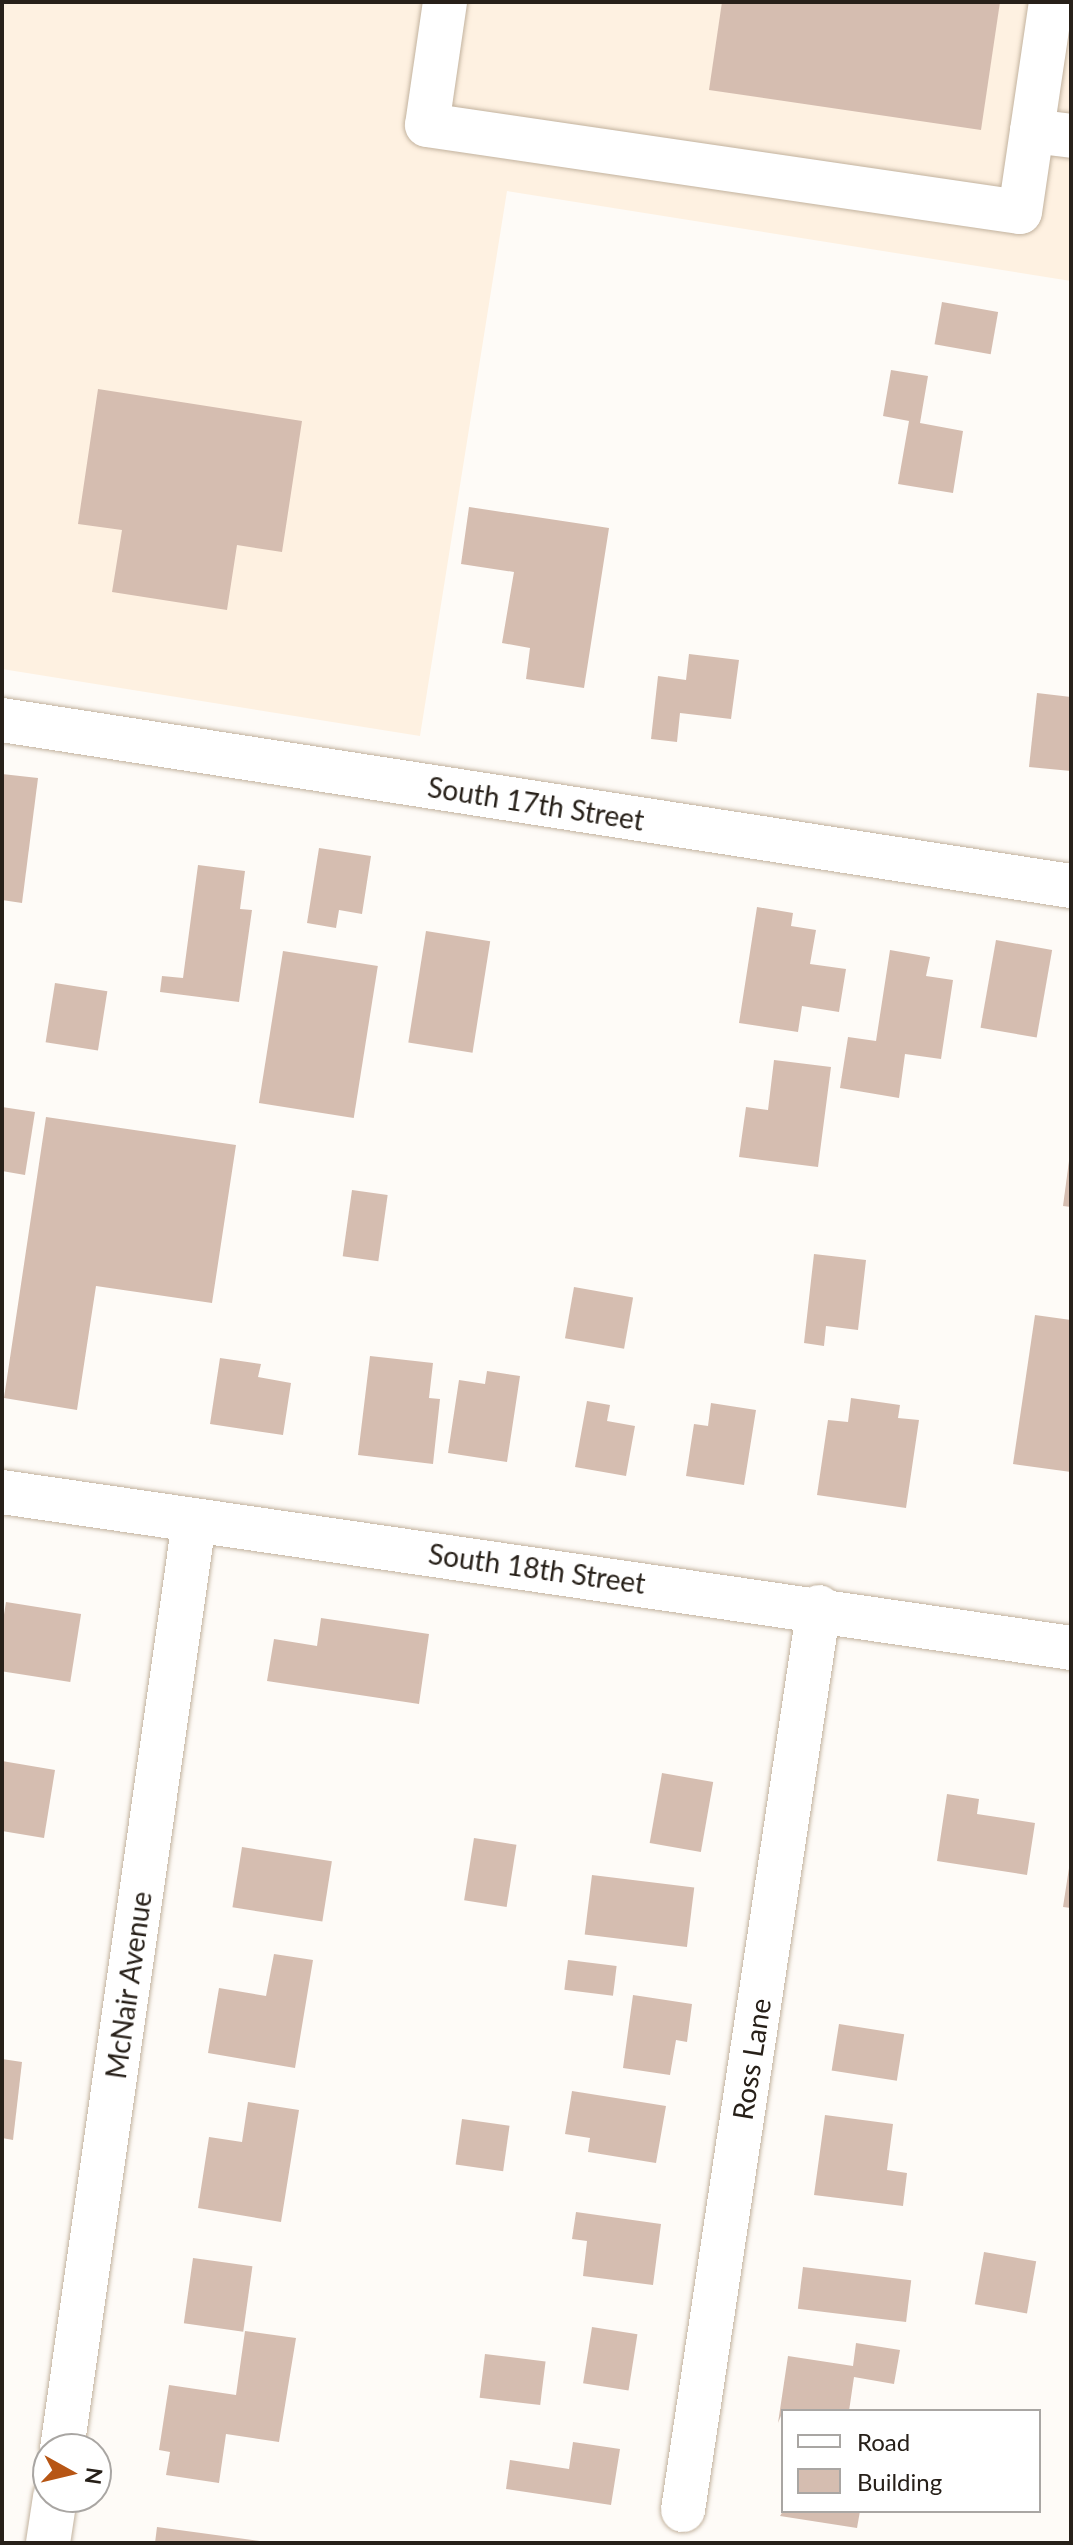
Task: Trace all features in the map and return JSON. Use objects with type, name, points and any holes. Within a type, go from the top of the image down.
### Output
[{"type":"street","points":[[445,2],[427,125],[1020,212],[1052,134],[1051,2]]},
{"type":"street","name":"South 17th Street","points":[[2,720],[1071,886]]},
{"type":"street","name":"South 18th Street","points":[[2,1492],[819,1607],[1071,1648]]},
{"type":"street","name":"McNair Avenue","points":[[64,2433],[194,1521]]},
{"type":"street","name":"Ross Lane","points":[[683,2510],[819,1607]]},
{"type":"street","points":[[48,2543],[53,2513]]},
{"type":"shaded area","points":[[2,2],[1071,2],[1071,281],[507,191],[420,736],[2,669]]},
{"type":"building","points":[[722,2],[1000,2],[981,130],[709,90]]},
{"type":"building","points":[[942,302],[998,312],[991,354],[935,344]]},
{"type":"building","points":[[891,370],[928,376],[920,423],[963,431],[953,493],[898,484],[909,421],[883,416]]},
{"type":"building","points":[[98,389],[302,421],[282,552],[237,545],[227,610],[112,592],[122,530],[78,524]]},
{"type":"building","points":[[469,507],[609,528],[584,688],[526,679],[530,648],[502,643],[514,572],[461,564]]},
{"type":"building","points":[[689,654],[739,660],[731,719],[680,713],[677,742],[651,739],[658,676],[686,680]]},
{"type":"building","points":[[1037,693],[1071,697],[1071,771],[1029,767]]},
{"type":"building","points":[[2,774],[38,778],[22,903],[2,900]]},
{"type":"building","points":[[319,848],[371,856],[362,914],[339,910],[336,928],[307,923]]},
{"type":"building","points":[[198,865],[245,871],[240,909],[252,910],[239,1002],[160,992],[162,976],[183,978]]},
{"type":"building","points":[[757,907],[793,913],[791,926],[816,930],[810,964],[846,969],[839,1012],[802,1006],[798,1032],[739,1023]]},
{"type":"building","points":[[426,931],[490,941],[473,1053],[408,1043]]},
{"type":"building","points":[[996,940],[1052,950],[1037,1038],[981,1028]]},
{"type":"building","points":[[890,950],[930,957],[926,976],[953,980],[941,1059],[905,1054],[899,1098],[840,1088],[848,1037],[876,1041]]},
{"type":"building","points":[[283,951],[378,966],[354,1118],[259,1103]]},
{"type":"building","points":[[55,983],[107,991],[98,1051],[46,1042]]},
{"type":"building","points":[[774,1060],[831,1067],[818,1167],[739,1157],[746,1107],[768,1110]]},
{"type":"building","points":[[2,1107],[35,1112],[25,1175],[2,1171]]},
{"type":"building","points":[[46,1117],[236,1145],[212,1303],[96,1286],[77,1410],[4,1398]]},
{"type":"building","points":[[1071,1161],[1071,1207],[1063,1206]]},
{"type":"building","points":[[352,1190],[388,1195],[378,1261],[343,1256]]},
{"type":"building","points":[[814,1254],[866,1260],[858,1330],[826,1326],[824,1346],[804,1343]]},
{"type":"building","points":[[574,1287],[633,1297],[624,1349],[565,1338]]},
{"type":"building","points":[[1035,1315],[1071,1320],[1071,1472],[1013,1464]]},
{"type":"building","points":[[370,1356],[433,1363],[429,1398],[440,1399],[433,1464],[358,1455]]},
{"type":"building","points":[[220,1358],[261,1364],[258,1377],[291,1383],[283,1435],[210,1424]]},
{"type":"building","points":[[487,1371],[520,1376],[507,1462],[448,1453],[459,1380],[485,1384]]},
{"type":"building","points":[[851,1398],[900,1405],[898,1418],[919,1420],[906,1508],[817,1495],[828,1420],[848,1422]]},
{"type":"building","points":[[587,1401],[610,1405],[607,1421],[635,1426],[626,1476],[575,1467]]},
{"type":"building","points":[[711,1403],[756,1410],[744,1485],[686,1476],[694,1424],[708,1426]]},
{"type":"building","points":[[6,1602],[81,1614],[70,1682],[2,1671],[2,1627]]},
{"type":"building","points":[[321,1618],[429,1634],[419,1704],[267,1681],[274,1639],[317,1646]]},
{"type":"building","points":[[2,1761],[55,1770],[44,1838],[2,1831]]},
{"type":"building","points":[[662,1773],[713,1782],[701,1852],[650,1843]]},
{"type":"building","points":[[947,1794],[979,1799],[977,1814],[1035,1823],[1027,1875],[937,1861]]},
{"type":"building","points":[[474,1838],[516,1845],[507,1907],[464,1900]]},
{"type":"building","points":[[242,1847],[332,1861],[322,1921],[232,1907]]},
{"type":"building","points":[[1071,1868],[1071,1908],[1063,1907]]},
{"type":"building","points":[[592,1875],[694,1888],[687,1947],[585,1935]]},
{"type":"building","points":[[274,1954],[313,1960],[295,2068],[208,2053],[219,1988],[266,1996]]},
{"type":"building","points":[[568,1960],[617,1966],[613,1996],[564,1990]]},
{"type":"building","points":[[633,1995],[692,2004],[687,2042],[676,2040],[670,2075],[623,2068]]},
{"type":"building","points":[[839,2024],[904,2034],[897,2081],[832,2070]]},
{"type":"building","points":[[2,2059],[22,2062],[13,2140],[2,2138]]},
{"type":"building","points":[[572,2091],[666,2106],[656,2163],[588,2152],[590,2138],[565,2134]]},
{"type":"building","points":[[248,2102],[299,2110],[281,2222],[198,2208],[209,2137],[242,2142]]},
{"type":"building","points":[[825,2115],[893,2124],[887,2170],[907,2173],[903,2206],[814,2195]]},
{"type":"building","points":[[462,2119],[510,2126],[503,2171],[456,2165]]},
{"type":"building","points":[[576,2212],[661,2224],[653,2285],[583,2276],[587,2241],[572,2239]]},
{"type":"building","points":[[984,2252],[1036,2261],[1027,2313],[975,2304]]},
{"type":"building","points":[[193,2258],[252,2266],[243,2332],[184,2323]]},
{"type":"building","points":[[803,2267],[911,2280],[906,2322],[798,2309]]},
{"type":"building","points":[[592,2327],[637,2334],[629,2390],[583,2383]]},
{"type":"building","points":[[245,2331],[296,2338],[279,2442],[226,2434],[219,2483],[166,2475],[170,2452],[159,2450],[169,2385],[236,2395]]},
{"type":"building","points":[[856,2343],[900,2350],[894,2384],[854,2377],[849,2409],[781,2409],[778,2423],[788,2356],[853,2366]]},
{"type":"building","points":[[485,2354],[546,2361],[540,2405],[480,2398]]},
{"type":"building","points":[[573,2442],[620,2449],[611,2505],[506,2489],[510,2460],[569,2469]]},
{"type":"building","points":[[782,2513],[860,2513],[857,2528],[780,2516]]},
{"type":"building","points":[[157,2527],[260,2541],[260,2543],[155,2543]]}]
